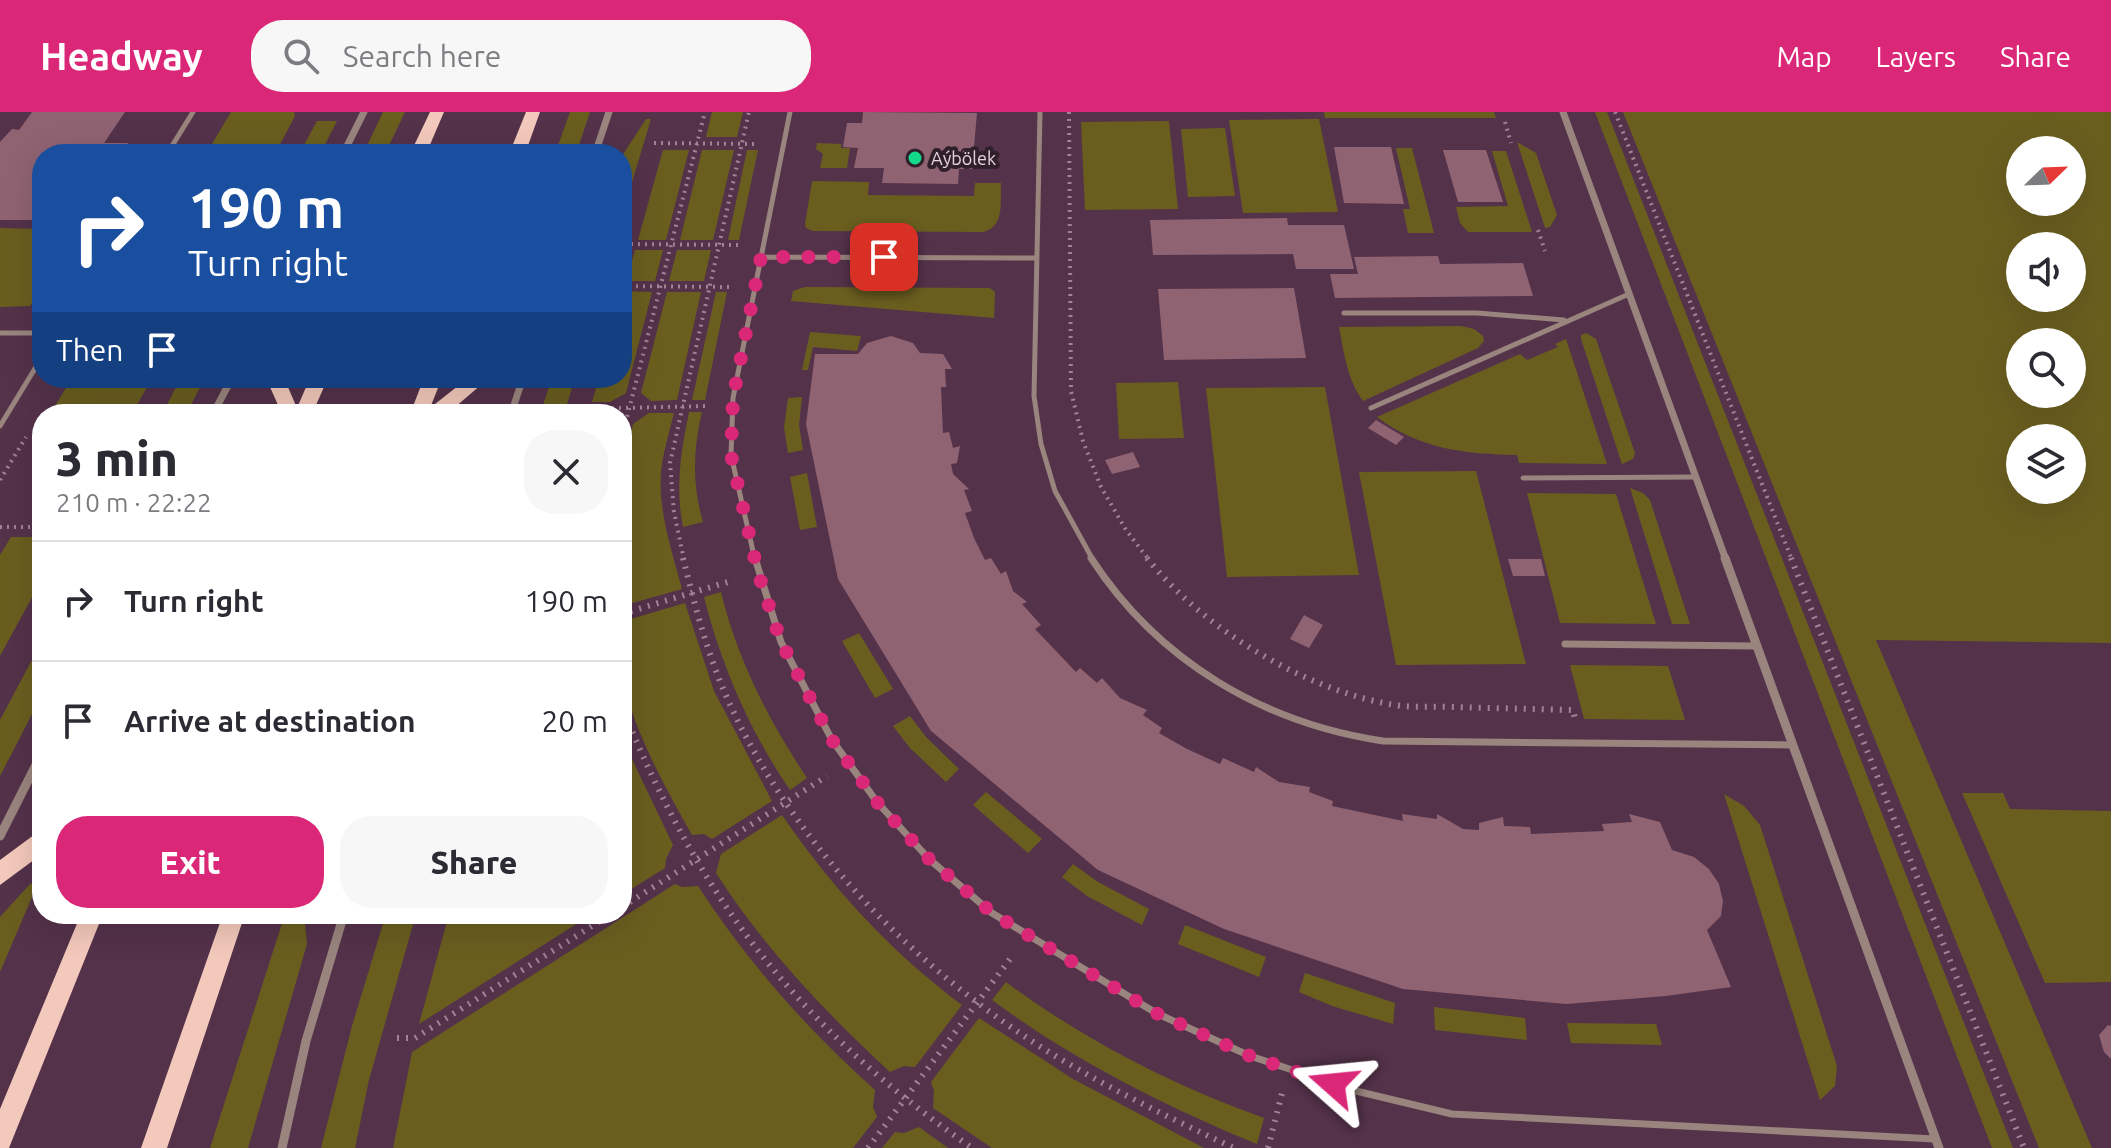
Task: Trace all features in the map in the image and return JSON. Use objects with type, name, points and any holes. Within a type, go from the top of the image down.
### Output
[{"type":"main road","points":[[423,144],[437,112]]},
{"type":"main road","points":[[521,144],[533,112]]},
{"type":"main road","points":[[448,404],[468,388]]},
{"type":"main road","points":[[0,874],[32,848]]},
{"type":"main road","points":[[0,1140],[88,924]]},
{"type":"main road","points":[[154,1148],[231,924]]},
{"type":"street","points":[[348,144],[364,112]]},
{"type":"street","points":[[598,144],[609,112]]},
{"type":"street","points":[[1563,112],[1937,1144]]},
{"type":"street","points":[[0,836],[32,773]]},
{"type":"street","points":[[282,1148],[306,1041],[341,924]]},
{"type":"lane","points":[[173,144],[193,112]]},
{"type":"lane","points":[[790,112],[733,398],[731,455],[758,573],[781,642],[832,740],[877,802],[929,859],[992,913],[1156,1013],[1250,1056],[1356,1091],[1452,1114],[1937,1144]]},
{"type":"lane","points":[[1040,112],[1036,426],[1043,463],[1079,543],[1142,621],[1217,682],[1254,704],[1333,734],[1383,741],[1793,745]]},
{"type":"lane","points":[[761,257],[1037,258]]},
{"type":"lane","points":[[1371,408],[1629,294]]},
{"type":"lane","points":[[1344,313],[1477,313],[1568,321]]},
{"type":"lane","points":[[0,333],[32,333]]},
{"type":"lane","points":[[0,426],[32,373]]},
{"type":"lane","points":[[1523,478],[1696,477]]},
{"type":"lane","points":[[1565,644],[1757,646]]},
{"type":"path","points":[[631,404],[705,112]]},
{"type":"path","points":[[1069,112],[1071,391],[1076,425],[1093,474],[1122,527],[1162,578],[1213,624],[1287,669],[1358,696],[1398,706],[1573,710],[1577,725]]},
{"type":"path","points":[[1615,112],[2024,1148]]},
{"type":"path","points":[[1505,122],[1511,143]]},
{"type":"path","points":[[654,143],[760,144]]},
{"type":"path","points":[[1538,230],[1545,251]]},
{"type":"path","points":[[632,244],[738,245]]},
{"type":"path","points":[[632,286],[729,287]]},
{"type":"path","points":[[632,408],[703,406]]},
{"type":"path","points":[[0,527],[32,527]]},
{"type":"path","points":[[632,611],[719,585]]},
{"type":"path","points":[[632,731],[650,774],[695,861],[776,974],[831,1033],[904,1099],[930,1121],[972,1148]]},
{"type":"path","points":[[632,901],[811,786]]},
{"type":"path","points":[[397,1038],[415,1038],[595,924]]},
{"type":"path","points":[[868,1148],[997,976]]},
{"type":"path","points":[[1268,1148],[1274,1121]]},
{"type":"shaded area","points":[[231,112],[294,112],[295,116],[280,144],[212,144]]},
{"type":"shaded area","points":[[383,112],[405,112],[390,144],[368,144]]},
{"type":"shaded area","points":[[570,112],[590,112],[579,144],[559,144]]},
{"type":"shaded area","points":[[712,112],[743,112],[737,137],[706,137]]},
{"type":"shaded area","points":[[1324,112],[1494,112],[1496,118],[1325,118]]},
{"type":"shaded area","points":[[1595,112],[1607,112],[2013,1148],[1992,1148]]},
{"type":"shaded area","points":[[1623,112],[2111,112],[2111,643],[1876,640],[2092,1148],[2039,1148]]},
{"type":"shaded area","points":[[646,119],[651,119],[632,182],[632,144]]},
{"type":"shaded area","points":[[1319,119],[1338,212],[1243,213],[1229,120]]},
{"type":"shaded area","points":[[317,121],[337,121],[325,144],[304,144]]},
{"type":"shaded area","points":[[1169,121],[1178,209],[1085,210],[1081,122]]},
{"type":"shaded area","points":[[1225,128],[1235,196],[1188,197],[1181,129]]},
{"type":"shaded area","points":[[1517,142],[1536,153],[1557,215],[1550,227],[1545,228]]},
{"type":"shaded area","points":[[817,143],[841,144],[841,148],[850,148],[847,168],[820,168],[823,154],[816,149]]},
{"type":"shaded area","points":[[1396,148],[1412,148],[1434,233],[1408,233],[1403,209],[1410,209]]},
{"type":"shaded area","points":[[663,150],[689,150],[666,240],[638,240]]},
{"type":"shaded area","points":[[702,150],[734,150],[713,240],[680,240]]},
{"type":"shaded area","points":[[747,150],[758,150],[739,240],[728,240]]},
{"type":"shaded area","points":[[1492,151],[1506,151],[1532,232],[1468,232],[1460,223],[1456,207],[1508,206]]},
{"type":"shaded area","points":[[812,181],[869,182],[868,195],[974,196],[975,183],[1001,183],[1000,213],[995,225],[983,232],[813,231],[805,224]]},
{"type":"shaded area","points":[[0,228],[32,229],[32,303],[30,306],[0,307]]},
{"type":"shaded area","points":[[635,250],[663,250],[655,281],[632,281]]},
{"type":"shaded area","points":[[677,250],[711,250],[704,281],[669,281]]},
{"type":"shaded area","points":[[805,287],[990,288],[995,292],[994,318],[791,301],[793,291]]},
{"type":"shaded area","points":[[632,291],[652,292],[632,370]]},
{"type":"shaded area","points":[[667,292],[701,292],[677,400],[651,401],[641,393]]},
{"type":"shaded area","points":[[716,292],[727,292],[705,400],[692,400]]},
{"type":"shaded area","points":[[1461,326],[1474,329],[1483,336],[1484,341],[1478,348],[1363,401],[1350,375],[1339,327]]},
{"type":"shaded area","points":[[810,332],[861,336],[857,351],[813,347],[808,370],[802,370]]},
{"type":"shaded area","points":[[1586,333],[1596,339],[1635,453],[1633,459],[1622,464],[1581,339],[1581,335]]},
{"type":"shaded area","points":[[1566,339],[1607,464],[1519,463],[1517,455],[1443,448],[1409,436],[1377,417],[1520,354],[1527,360],[1558,347],[1555,344]]},
{"type":"shaded area","points":[[1178,382],[1184,438],[1119,439],[1116,383]]},
{"type":"shaded area","points":[[1325,387],[1359,575],[1227,577],[1206,388]]},
{"type":"shaded area","points":[[66,388],[146,388],[138,404],[56,404]]},
{"type":"shaded area","points":[[176,388],[200,388],[191,404],[167,404]]},
{"type":"shaded area","points":[[549,388],[572,388],[567,404],[543,404]]},
{"type":"shaded area","points":[[596,388],[627,388],[626,393],[610,402],[592,402]]},
{"type":"shaded area","points":[[802,397],[799,425],[803,450],[788,453],[784,427],[788,398]]},
{"type":"shaded area","points":[[689,412],[702,412],[695,467],[703,522],[683,527],[679,497],[680,469]]},
{"type":"shaded area","points":[[649,413],[674,413],[662,463],[661,495],[682,589],[632,603],[632,428],[633,424]]},
{"type":"shaded area","points":[[1476,471],[1526,664],[1396,665],[1359,472]]},
{"type":"shaded area","points":[[807,473],[817,527],[800,530],[790,477]]},
{"type":"shaded area","points":[[1630,488],[1643,493],[1650,500],[1690,624],[1672,624]]},
{"type":"shaded area","points":[[1527,493],[1616,494],[1656,624],[1560,623]]},
{"type":"shaded area","points":[[11,537],[32,537],[32,597],[0,656],[0,555]]},
{"type":"shaded area","points":[[721,592],[736,641],[756,689],[807,778],[790,790],[762,745],[738,697],[719,648],[704,597]]},
{"type":"shaded area","points":[[685,603],[714,691],[772,801],[712,839],[704,834],[692,835],[639,731],[632,711],[632,619]]},
{"type":"shaded area","points":[[859,633],[893,689],[875,698],[842,641]]},
{"type":"shaded area","points":[[32,660],[32,714],[0,776],[0,720]]},
{"type":"shaded area","points":[[1570,665],[1668,666],[1685,720],[1584,719]]},
{"type":"shaded area","points":[[910,716],[926,737],[959,769],[946,782],[910,748],[893,726]]},
{"type":"shaded area","points":[[632,759],[673,845],[665,868],[632,889]]},
{"type":"shaded area","points":[[986,792],[1042,839],[1028,853],[973,805]]},
{"type":"shaded area","points":[[1962,793],[2003,793],[2010,809],[2111,811],[2111,982],[2045,983]]},
{"type":"shaded area","points":[[1724,794],[1744,806],[1760,825],[1837,1066],[1835,1086],[1820,1100]]},
{"type":"shaded area","points":[[782,815],[821,868],[864,918],[911,963],[962,1005],[915,1067],[904,1066],[890,1072],[866,1049],[775,953],[716,873],[721,854]]},
{"type":"shaded area","points":[[1073,864],[1098,882],[1149,909],[1142,925],[1087,896],[1062,877]]},
{"type":"shaded area","points":[[30,884],[32,897],[0,972],[0,917]]},
{"type":"shaded area","points":[[675,884],[698,886],[737,942],[780,994],[875,1090],[873,1107],[877,1117],[853,1148],[393,1148],[412,1052],[612,924],[632,924],[632,911]]},
{"type":"shaded area","points":[[282,924],[305,924],[307,944],[248,1148],[210,1148]]},
{"type":"shaded area","points":[[383,924],[413,924],[369,1080],[355,1148],[321,1148],[352,1026]]},
{"type":"shaded area","points":[[446,924],[576,924],[419,1024]]},
{"type":"shaded area","points":[[1185,925],[1266,957],[1259,977],[1178,944]]},
{"type":"shaded area","points":[[1305,973],[1395,1003],[1393,1024],[1332,1006],[1299,992]]},
{"type":"shaded area","points":[[1006,982],[1066,1023],[1130,1059],[1196,1091],[1264,1118],[1257,1144],[1154,1098],[1087,1062],[1023,1022],[992,1000]]},
{"type":"shaded area","points":[[1434,1007],[1525,1018],[1527,1040],[1435,1030]]},
{"type":"shaded area","points":[[979,1018],[1073,1079],[1204,1148],[992,1148],[933,1108],[931,1082]]},
{"type":"shaded area","points":[[1567,1023],[1656,1024],[1662,1045],[1571,1043]]},
{"type":"shaded area","points":[[919,1127],[948,1148],[882,1148],[895,1132],[904,1133]]},
{"type":"building","points":[[32,112],[125,112],[104,143],[128,143],[32,144],[32,220],[0,220],[0,142],[12,129],[19,130]]},
{"type":"building","name":"Aýbölek","points":[[863,112],[977,113],[972,169],[959,169],[958,184],[882,183],[884,168],[854,168],[858,148],[843,147],[847,123],[862,123]]},
{"type":"building","points":[[1334,147],[1391,147],[1404,204],[1344,203]]},
{"type":"building","points":[[1443,150],[1486,150],[1503,202],[1458,202]]},
{"type":"building","points":[[1287,218],[1288,225],[1344,225],[1354,269],[1296,269],[1293,254],[1153,255],[1150,220]]},
{"type":"building","points":[[1438,256],[1440,264],[1523,263],[1533,296],[1335,298],[1330,274],[1358,274],[1354,257]]},
{"type":"building","points":[[1294,288],[1306,358],[1164,360],[1158,289]]},
{"type":"building","points":[[891,336],[913,343],[920,353],[943,354],[952,369],[945,369],[946,387],[941,387],[943,433],[949,432],[953,448],[960,446],[957,463],[951,464],[953,474],[969,489],[964,490],[972,511],[965,513],[974,538],[985,560],[991,558],[1001,574],[1006,571],[1013,591],[1027,602],[1022,604],[1041,625],[1035,629],[1076,672],[1080,668],[1097,683],[1102,678],[1120,698],[1147,710],[1143,715],[1162,728],[1159,733],[1187,749],[1220,764],[1223,758],[1254,772],[1256,767],[1279,782],[1310,787],[1309,792],[1333,801],[1332,806],[1403,821],[1402,814],[1437,819],[1437,814],[1463,829],[1479,830],[1479,823],[1503,817],[1504,826],[1530,827],[1531,834],[1604,831],[1602,824],[1632,822],[1629,814],[1660,822],[1672,850],[1694,857],[1709,869],[1719,884],[1723,901],[1721,916],[1707,930],[1731,987],[1566,1004],[1403,989],[1224,929],[1098,870],[931,731],[838,579],[806,424],[815,354],[858,354],[867,343]]},
{"type":"building","points":[[1376,420],[1404,437],[1396,445],[1368,428]]},
{"type":"building","points":[[1133,452],[1140,467],[1112,474],[1105,460]]},
{"type":"building","points":[[1508,559],[1541,559],[1545,576],[1513,576]]},
{"type":"building","points":[[1304,615],[1323,625],[1309,648],[1290,639]]},
{"type":"building","points":[[2108,1025],[2111,1026],[2111,1059],[2104,1052],[2099,1035]]},
{"type":"place","name":"Aýbölek","points":[[915,158]]},
{"type":"route","points":[[884,257],[761,257],[733,398],[731,455],[758,573],[781,642],[832,740],[877,802],[929,859],[992,913],[1156,1013],[1250,1056],[1333,1084]]}]
